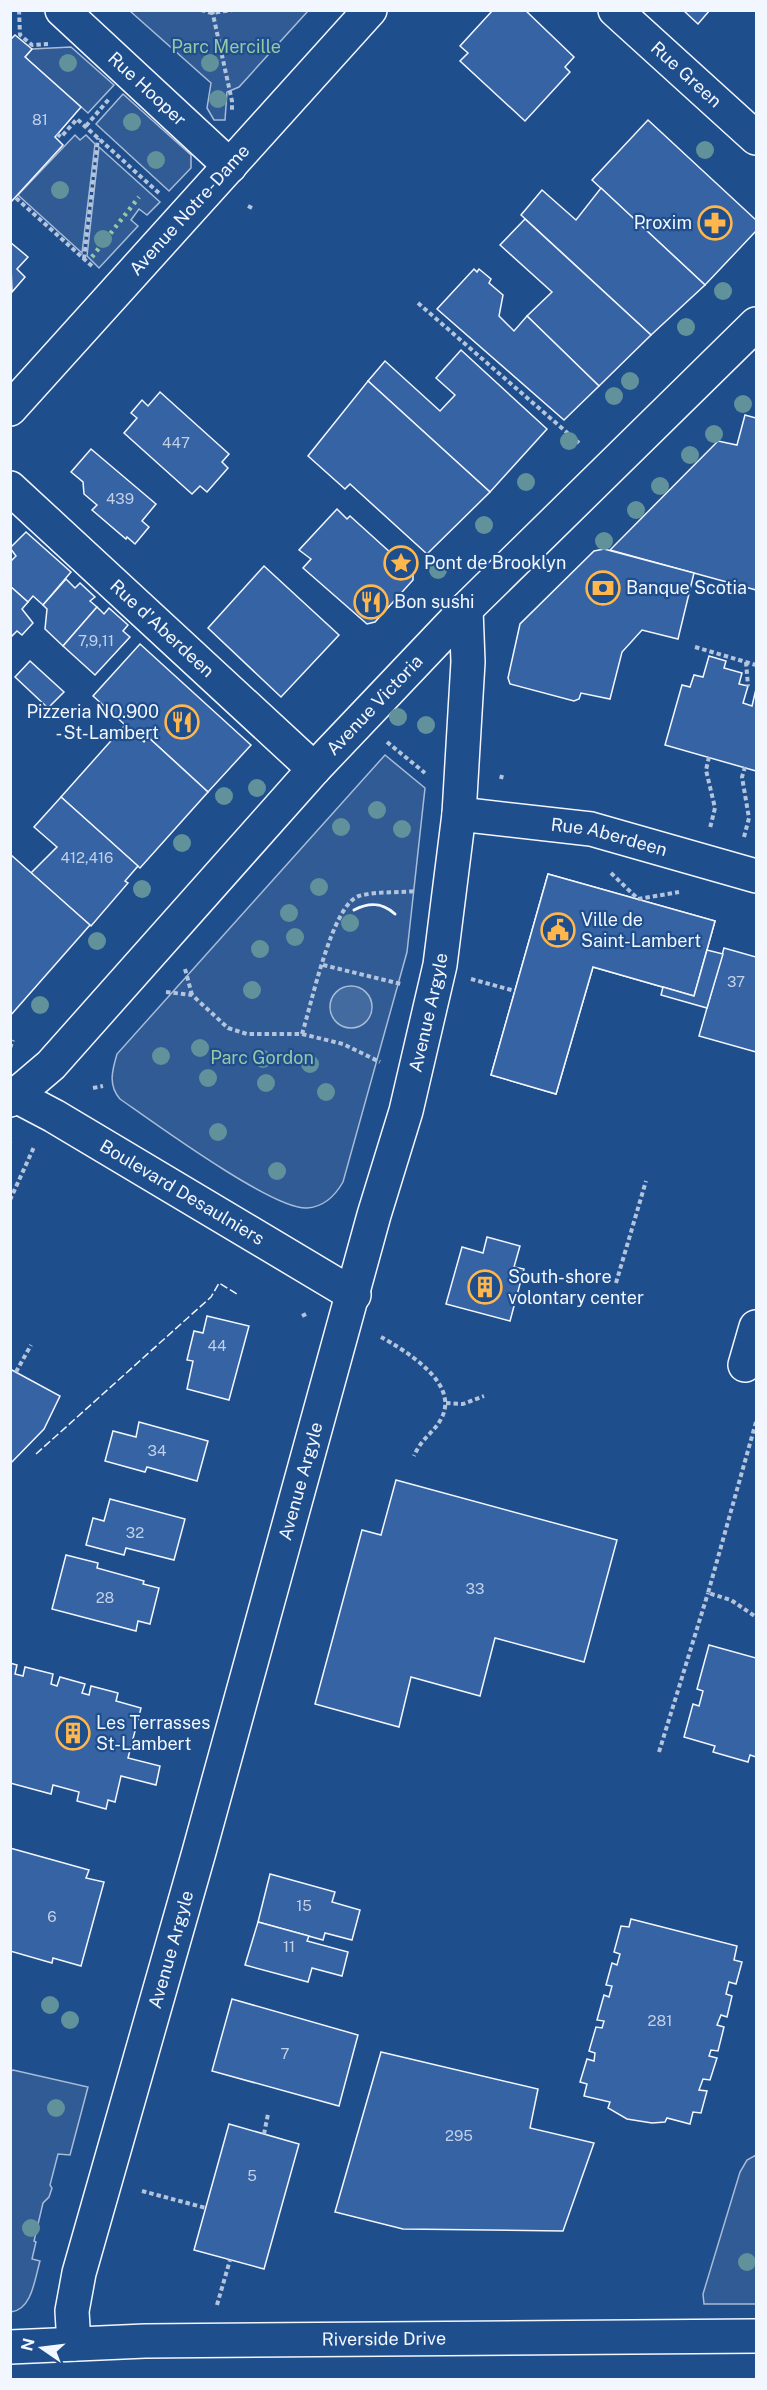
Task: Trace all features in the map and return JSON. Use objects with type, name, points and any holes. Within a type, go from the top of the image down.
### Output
[{"type":"street","name":"Rue Hooper","points":[[62,10],[230,166]]},
{"type":"street","name":"Avenue Notre-Dame","points":[[10,409],[370,10]]},
{"type":"street","name":"Rue Green","points":[[615,10],[756,138]]},
{"type":"street","name":"Avenue Victoria","points":[[12,1096],[51,1065],[314,769],[466,609],[756,324]]},
{"type":"street","name":"Rue d'Aberdeen","points":[[10,488],[314,769]]},
{"type":"street","name":"Avenue Argyle","points":[[74,2344],[72,2311],[79,2273],[406,1111],[440,965],[459,814],[468,662],[466,609]]},
{"type":"street","name":"Rue Aberdeen","points":[[459,814],[591,829],[756,876]]},
{"type":"street","name":"Boulevard Desaulniers","points":[[12,1096],[54,1116],[354,1295]]},
{"type":"street","points":[[745,1365],[756,1327]]},
{"type":"street","name":"Riverside Drive","points":[[10,2347],[284,2339],[756,2336]]},
{"type":"path","points":[[201,10],[212,12],[232,10]]},
{"type":"path","points":[[212,12],[232,101]]},
{"type":"path","points":[[86,126],[102,107]]},
{"type":"path","points":[[57,134],[61,137],[77,119],[167,200]]},
{"type":"path","points":[[84,259],[99,138]]},
{"type":"path","points":[[15,198],[100,273]]},
{"type":"path","points":[[418,303],[579,443]]},
{"type":"path","points":[[695,647],[756,665]]},
{"type":"path","points":[[746,662],[748,686]]},
{"type":"path","points":[[387,742],[430,778]]},
{"type":"path","points":[[709,758],[706,770],[715,808],[710,829]]},
{"type":"path","points":[[743,839],[749,818],[742,777],[745,767]]},
{"type":"path","points":[[607,869],[638,899],[686,891]]},
{"type":"path","points":[[302,1034],[333,930],[345,909],[358,896],[418,891]]},
{"type":"path","points":[[322,965],[402,984]]},
{"type":"path","points":[[185,969],[192,995],[228,1028],[247,1034],[302,1034],[343,1044],[380,1062]]},
{"type":"path","points":[[470,979],[515,991]]},
{"type":"path","points":[[166,992],[192,995]]},
{"type":"path","points":[[10,1048],[13,1040],[17,1046]]},
{"type":"path","points":[[93,1088],[103,1086]]},
{"type":"path","points":[[10,1200],[34,1147]]},
{"type":"path","points":[[616,1283],[646,1181]]},
{"type":"path","points":[[302,1316],[308,1313]]},
{"type":"path","points":[[381,1337],[407,1351],[425,1366],[439,1385],[446,1403],[441,1419],[419,1443],[414,1456]]},
{"type":"path","points":[[16,1372],[31,1345]]},
{"type":"path","points":[[446,1403],[463,1404],[484,1396]]},
{"type":"path","points":[[659,1752],[708,1593],[756,1422]]},
{"type":"path","points":[[708,1593],[731,1600],[756,1617]]},
{"type":"path","points":[[264,2134],[268,2114]]},
{"type":"path","points":[[142,2191],[206,2208]]},
{"type":"path","points":[[215,2312],[230,2260]]},
{"type":"green space","name":"Parc Mercille","points":[[130,11],[308,11],[239,87],[227,92],[225,120],[214,120],[207,108],[211,83]]},
{"type":"green space","points":[[71,47],[114,85],[88,113],[25,57],[32,49]]},
{"type":"green space","points":[[123,94],[191,155],[191,168],[169,191],[96,124]]},
{"type":"green space","points":[[75,135],[80,140],[86,135],[95,144],[82,253],[18,195]]},
{"type":"green space","points":[[99,147],[160,202],[147,215],[139,209],[131,220],[138,226],[99,268],[87,256]]},
{"type":"green space","name":"Parc Gordon","points":[[385,755],[425,788],[407,952],[343,1182],[328,1200],[318,1205],[307,1208],[291,1205],[268,1195],[213,1163],[120,1099],[112,1083],[113,1072],[117,1054]]},
{"type":"green space","points":[[13,2070],[88,2087],[70,2155],[58,2154],[50,2185],[52,2188],[49,2197],[43,2203],[34,2241],[36,2242],[32,2259],[40,2261],[32,2292],[24,2306],[11,2312],[10,2072]]},
{"type":"green space","points":[[756,2155],[756,2304],[704,2304],[703,2294],[740,2172],[747,2160]]},
{"type":"shaded area","points":[[351,986],[359,987],[366,992],[371,999],[371,1015],[366,1022],[359,1027],[351,1028],[343,1027],[336,1022],[331,1015],[330,1007],[331,999],[336,992],[343,987]]},
{"type":"building","points":[[493,10],[525,10],[574,57],[565,67],[570,72],[525,121],[460,61],[468,53],[460,46]]},
{"type":"building","points":[[683,10],[710,10],[698,24]]},
{"type":"building","points":[[15,35],[32,49],[25,57],[81,107],[55,137],[63,145],[10,203],[10,40]]},
{"type":"building","points":[[648,120],[756,220],[756,231],[705,285],[592,180]]},
{"type":"building","points":[[601,188],[705,285],[651,335],[521,215],[542,190],[576,220]]},
{"type":"building","points":[[525,219],[651,335],[599,386],[527,316],[552,292],[500,245]]},
{"type":"building","points":[[10,242],[28,257],[17,269],[25,277],[12,292]]},
{"type":"building","points":[[474,269],[477,272],[479,269],[491,279],[489,283],[503,295],[499,316],[514,331],[527,316],[599,386],[564,420],[437,309]]},
{"type":"building","points":[[461,350],[547,429],[490,492],[368,381],[385,361],[440,411],[455,395],[436,378]]},
{"type":"building","points":[[368,381],[490,492],[427,554],[350,484],[345,489],[308,456]]},
{"type":"building","points":[[160,392],[229,454],[222,462],[228,468],[207,492],[200,486],[192,494],[124,433],[137,418],[131,413],[142,400],[148,406]]},
{"type":"building","points":[[745,415],[756,418],[756,590],[610,550],[718,441],[737,445]]},
{"type":"building","points":[[91,449],[156,504],[142,521],[149,527],[135,544],[92,510],[97,505],[84,494],[83,482],[71,472]]},
{"type":"building","points":[[337,509],[347,519],[350,516],[413,573],[413,580],[375,622],[367,624],[303,568],[311,559],[299,550]]},
{"type":"building","points":[[26,532],[71,572],[43,605],[33,596],[28,602],[10,586],[10,562],[16,556],[10,548]]},
{"type":"building","points":[[604,549],[694,573],[678,639],[642,630],[622,652],[610,699],[581,693],[579,699],[574,701],[510,684],[508,678],[520,624],[594,551]]},
{"type":"building","points":[[264,566],[339,635],[281,697],[208,628]]},
{"type":"building","points":[[66,579],[75,588],[80,583],[95,597],[90,601],[97,607],[63,646],[45,629],[47,609],[43,605]]},
{"type":"building","points":[[10,586],[28,602],[22,609],[33,623],[22,635],[17,631],[10,638]]},
{"type":"building","points":[[97,607],[104,614],[109,608],[128,625],[123,631],[130,637],[95,675],[63,646]]},
{"type":"building","points":[[140,644],[251,745],[208,792],[148,737],[144,742],[93,696]]},
{"type":"building","points":[[709,656],[726,661],[724,668],[742,673],[739,684],[748,686],[743,703],[752,706],[756,689],[756,771],[665,745],[682,685],[690,687],[694,675],[703,677]]},
{"type":"building","points":[[30,661],[64,692],[48,708],[15,677]]},
{"type":"building","points":[[125,725],[144,742],[148,737],[208,792],[140,868],[61,797]]},
{"type":"building","points":[[61,797],[138,866],[125,881],[128,883],[91,926],[31,873],[57,847],[34,827]]},
{"type":"building","points":[[10,854],[90,925],[10,1016]]},
{"type":"building","points":[[548,874],[715,921],[694,996],[593,967],[556,1094],[491,1075]]},
{"type":"building","points":[[548,874],[715,921],[694,996],[593,967],[556,1094],[491,1075]]},
{"type":"building","points":[[724,948],[756,957],[756,1052],[699,1036]]},
{"type":"building","points":[[707,950],[723,954],[707,1008],[661,995],[663,987],[694,996]]},
{"type":"building","name":"South-shore volontary center","points":[[487,1237],[520,1246],[514,1267],[524,1269],[510,1321],[446,1304],[462,1247],[483,1253]]},
{"type":"building","points":[[207,1316],[249,1326],[229,1400],[187,1389],[193,1361],[187,1360],[194,1331],[203,1333]]},
{"type":"building","points":[[10,1369],[60,1396],[44,1429],[10,1464]]},
{"type":"building","points":[[139,1422],[208,1441],[197,1481],[147,1467],[145,1472],[105,1461],[113,1431],[136,1437]]},
{"type":"building","points":[[396,1480],[617,1540],[584,1662],[495,1638],[480,1696],[411,1677],[399,1727],[315,1704],[362,1530],[381,1535]]},
{"type":"building","points":[[110,1499],[185,1519],[174,1560],[126,1548],[124,1555],[86,1545],[93,1518],[104,1521]]},
{"type":"building","points":[[66,1555],[98,1563],[97,1568],[144,1581],[143,1584],[159,1588],[150,1624],[138,1621],[136,1631],[52,1609]]},
{"type":"building","points":[[709,1645],[756,1658],[756,1757],[750,1755],[748,1762],[713,1752],[715,1746],[684,1737],[693,1704],[699,1706],[703,1691],[697,1689]]},
{"type":"building","name":"Les Terrasses St-Lambert","points":[[10,1663],[17,1665],[15,1674],[23,1676],[25,1667],[53,1674],[51,1684],[57,1686],[60,1677],[85,1684],[82,1693],[89,1695],[91,1686],[118,1693],[116,1701],[141,1708],[128,1758],[160,1766],[156,1785],[121,1776],[115,1802],[108,1800],[106,1809],[77,1801],[79,1792],[53,1785],[51,1794],[10,1783]]},
{"type":"building","points":[[10,1848],[89,1870],[86,1878],[104,1882],[81,1966],[53,1958],[52,1963],[10,1951]]},
{"type":"building","points":[[270,1874],[335,1892],[332,1902],[360,1910],[352,1940],[325,1933],[323,1940],[258,1922]]},
{"type":"building","points":[[631,1919],[737,1946],[734,1960],[742,1962],[736,1984],[729,1982],[726,1994],[732,1996],[727,2017],[721,2015],[717,2025],[724,2027],[718,2051],[711,2050],[709,2056],[717,2058],[710,2080],[703,2079],[699,2090],[707,2091],[701,2113],[693,2112],[690,2124],[667,2118],[665,2122],[652,2123],[627,2119],[608,2108],[610,2102],[584,2096],[587,2084],[580,2082],[587,2059],[594,2061],[595,2053],[589,2051],[596,2027],[602,2028],[604,2021],[597,2020],[604,1995],[609,1997],[612,1986],[606,1985],[612,1963],[617,1965],[620,1954],[614,1952],[621,1926],[629,1927]]},
{"type":"building","points":[[258,1922],[309,1936],[307,1941],[348,1952],[342,1976],[312,1968],[308,1982],[245,1965]]},
{"type":"building","points":[[232,1999],[358,2035],[339,2106],[212,2071]]},
{"type":"building","points":[[381,2052],[538,2089],[530,2128],[594,2143],[563,2231],[403,2229],[335,2212]]},
{"type":"building","points":[[229,2124],[299,2144],[264,2269],[194,2250]]},
{"type":"hedge","points":[[92,257],[139,197]]},
{"type":"fence","points":[[36,1454],[211,1297],[219,1283],[237,1294]]},
{"type":"wall","points":[[354,910],[375,904],[395,914]]},
{"type":"place","name":"Proxim","points":[[715,223]]},
{"type":"place","name":"Pont de Brooklyn","points":[[401,563]]},
{"type":"place","name":"Banque Scotia","points":[[603,588]]},
{"type":"place","name":"Bon sushi","points":[[371,602]]},
{"type":"place","name":"Pizzeria NO.900 - St-Lambert","points":[[182,722]]},
{"type":"place","name":"Ville de Saint-Lambert","points":[[558,930]]},
{"type":"place","name":"South-shore volontary center","points":[[485,1287]]},
{"type":"place","name":"Les Terrasses St-Lambert","points":[[73,1733]]}]
